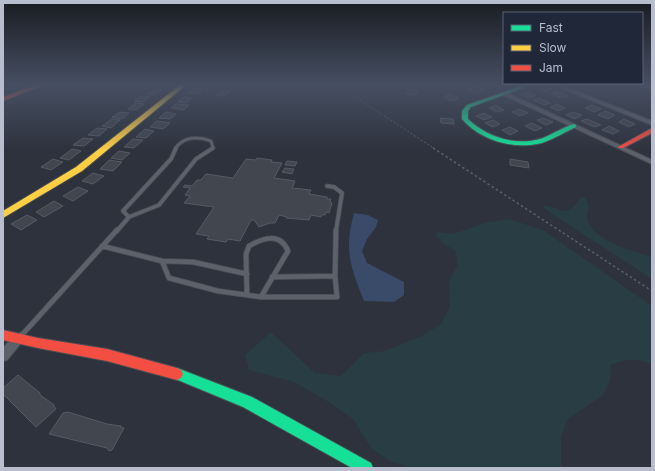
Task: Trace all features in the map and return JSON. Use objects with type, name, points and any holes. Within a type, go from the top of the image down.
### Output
[{"type":"street","points":[[3,215],[79,169],[156,107]]},
{"type":"street","points":[[468,107],[464,115],[468,123],[486,135],[501,140],[521,143],[538,142],[574,126]]},
{"type":"street","points":[[533,107],[652,162]]},
{"type":"street","points":[[612,107],[652,123]]},
{"type":"street","points":[[621,147],[652,130]]},
{"type":"street","points":[[3,335],[100,354],[172,372],[206,384],[284,420],[366,468]]},
{"type":"street","points":[[3,356],[18,339]]},
{"type":"lane","points":[[18,339],[129,217],[159,205],[196,158],[213,148],[211,141],[200,138],[191,138],[179,144],[175,148],[171,159],[124,211],[129,217]]},
{"type":"lane","points":[[162,261],[169,278],[218,291],[261,297],[337,297],[335,276],[335,236],[342,193],[334,187],[327,186]]},
{"type":"lane","points":[[247,295],[246,254],[249,246],[264,238],[274,237],[286,244],[288,251],[287,256],[272,276],[261,297]]},
{"type":"lane","points":[[102,246],[162,261],[192,262],[247,274]]},
{"type":"lane","points":[[272,276],[335,276]]},
{"type":"path","points":[[371,107],[652,291]]},
{"type":"shaded area","points":[[585,197],[589,207],[587,218],[590,226],[605,239],[614,244],[652,257],[652,279],[543,208],[545,205],[566,211],[572,208],[580,198]]},
{"type":"shaded area","points":[[509,219],[543,230],[652,306],[652,364],[632,360],[621,361],[611,365],[610,381],[603,395],[568,419],[561,437],[561,468],[412,468],[390,461],[371,448],[353,419],[327,401],[294,382],[249,370],[245,355],[271,332],[315,373],[341,376],[364,353],[385,351],[422,336],[441,324],[450,306],[449,281],[457,266],[456,251],[444,244],[435,235],[439,232],[453,234],[485,223]]},
{"type":"water","points":[[354,213],[368,215],[378,220],[376,227],[367,239],[362,251],[367,263],[404,282],[404,295],[394,302],[364,301],[355,278],[350,258],[349,237]]},
{"type":"building","points":[[131,107],[140,107],[136,110],[128,109]]},
{"type":"building","points":[[172,107],[187,107],[184,110],[171,108]]},
{"type":"building","points":[[499,107],[504,110],[497,112],[489,108]]},
{"type":"building","points":[[550,107],[563,107],[565,108],[558,111]]},
{"type":"building","points":[[596,107],[601,109],[594,112],[585,108]]},
{"type":"building","points":[[519,109],[528,113],[520,116],[512,112]]},
{"type":"building","points":[[605,111],[615,115],[608,119],[598,115]]},
{"type":"building","points":[[120,112],[129,113],[122,119],[112,117]]},
{"type":"building","points":[[166,112],[176,114],[170,119],[159,118]]},
{"type":"building","points":[[573,112],[582,115],[575,119],[566,115]]},
{"type":"building","points":[[484,113],[492,117],[484,120],[476,116]]},
{"type":"building","points":[[440,118],[453,119],[454,124],[441,123]]},
{"type":"building","points":[[543,118],[553,122],[546,125],[537,120]]},
{"type":"building","points":[[112,119],[120,120],[111,128],[102,126]]},
{"type":"building","points":[[587,119],[601,125],[594,127],[581,121]]},
{"type":"building","points":[[624,119],[635,124],[629,127],[619,122]]},
{"type":"building","points":[[493,120],[500,124],[493,127],[485,123]]},
{"type":"building","points":[[157,121],[170,123],[163,129],[150,127]]},
{"type":"building","points":[[532,123],[542,128],[535,131],[525,126]]},
{"type":"building","points":[[609,126],[619,131],[613,134],[602,130]]},
{"type":"building","points":[[510,127],[518,131],[510,135],[502,130]]},
{"type":"building","points":[[97,128],[107,129],[99,136],[88,135]]},
{"type":"building","points":[[145,129],[154,131],[146,138],[136,137]]},
{"type":"building","points":[[83,138],[93,139],[84,146],[73,145]]},
{"type":"building","points":[[133,139],[143,140],[134,148],[124,147]]},
{"type":"building","points":[[72,149],[81,151],[69,160],[60,158]]},
{"type":"building","points":[[119,151],[130,153],[122,160],[111,158]]},
{"type":"building","points":[[257,158],[282,163],[274,178],[295,181],[292,188],[311,190],[309,194],[331,199],[330,202],[332,203],[329,213],[326,212],[325,215],[321,215],[321,217],[311,215],[309,220],[286,218],[287,217],[279,215],[275,223],[270,223],[259,227],[254,220],[251,220],[240,241],[228,239],[226,242],[207,239],[209,236],[196,234],[214,207],[184,203],[190,196],[185,195],[190,188],[183,187],[185,185],[192,186],[197,180],[201,180],[206,174],[233,178],[246,159],[256,160]]},
{"type":"building","points":[[53,159],[63,162],[51,170],[41,167]]},
{"type":"building","points":[[510,159],[528,162],[529,168],[510,165]]},
{"type":"building","points":[[109,160],[122,162],[113,171],[100,169]]},
{"type":"building","points":[[287,161],[297,162],[295,166],[285,165]]},
{"type":"building","points":[[285,168],[294,169],[292,174],[282,172]]},
{"type":"building","points":[[93,173],[104,176],[93,184],[82,181]]},
{"type":"building","points":[[78,187],[88,191],[73,201],[63,196]]},
{"type":"building","points":[[54,201],[63,206],[44,217],[36,212]]},
{"type":"building","points":[[27,215],[37,220],[21,230],[11,224]]},
{"type":"building","points":[[18,375],[40,393],[40,395],[53,404],[56,409],[36,427],[3,394],[3,388]]},
{"type":"building","points":[[68,412],[124,428],[112,450],[109,451],[107,448],[49,434],[63,413]]},
{"type":"traffic: fast","points":[[468,107],[465,111],[465,119],[472,126],[488,136],[507,142],[526,143],[541,141],[574,126]]},
{"type":"traffic: fast","points":[[177,374],[247,402],[366,468]]},
{"type":"traffic: slow","points":[[3,215],[79,169],[156,107]]},
{"type":"traffic: jam","points":[[621,147],[652,130]]},
{"type":"traffic: jam","points":[[3,335],[38,343],[107,355],[177,374]]}]
